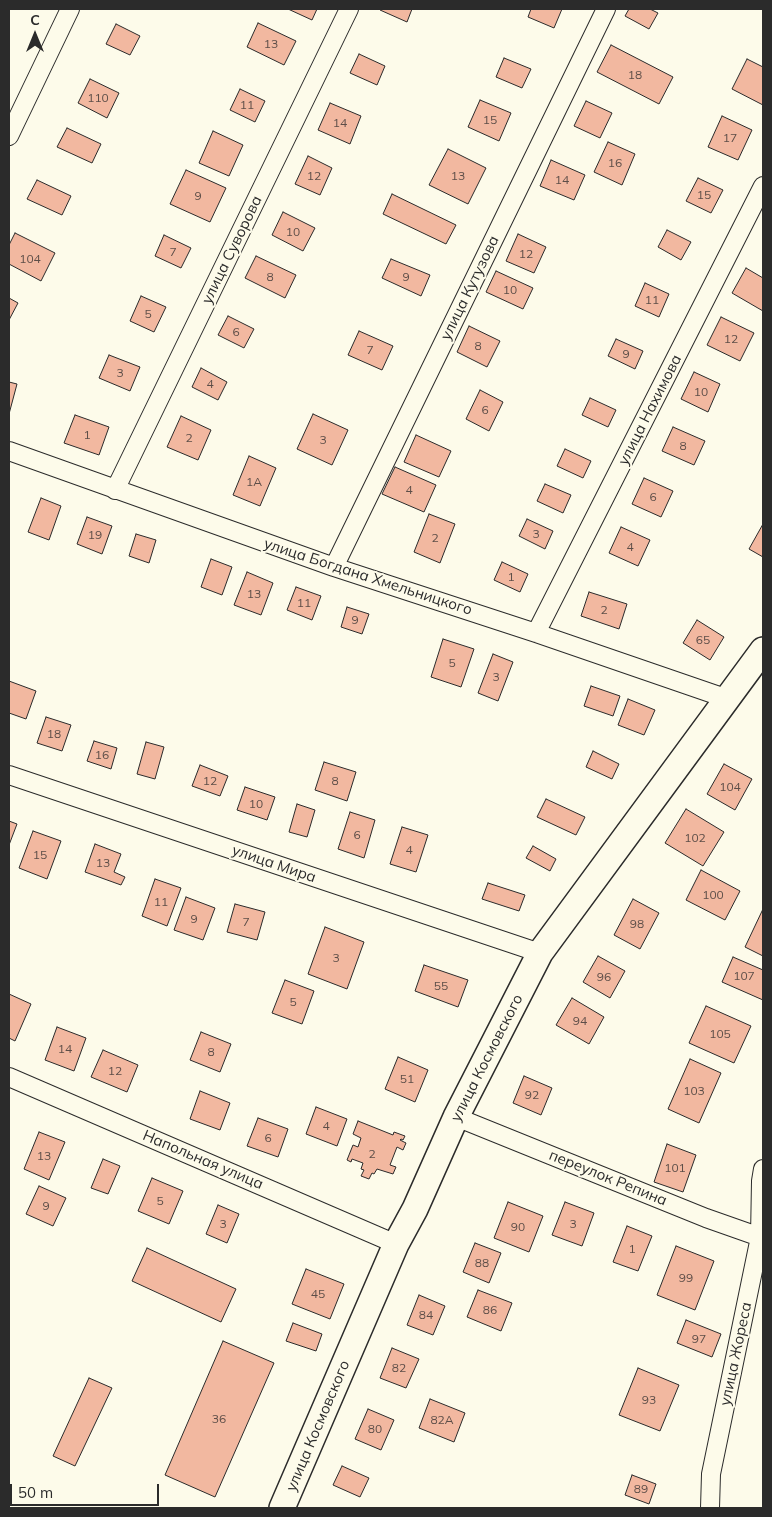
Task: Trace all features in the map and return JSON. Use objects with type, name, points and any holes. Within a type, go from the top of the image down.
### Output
[{"type":"main road","name":"улица Космовского","points":[[282,1508],[396,1244],[456,1117],[540,953],[763,650]]},
{"type":"street","points":[[9,136],[70,9]]},
{"type":"street","name":"улица Суворова","points":[[115,490],[349,9]]},
{"type":"street","name":"улица Кутузова","points":[[334,567],[606,9]]},
{"type":"street","name":"улица Нахимова","points":[[536,633],[763,186]]},
{"type":"street","name":"улица Богдана Хмельницкого","points":[[9,451],[334,567],[536,633],[728,699]]},
{"type":"street","name":"улица Мира","points":[[9,775],[540,953]]},
{"type":"street","name":"Напольная улица","points":[[9,1077],[396,1244]]},
{"type":"street","name":"переулок Репина","points":[[456,1117],[706,1218],[760,1237]]},
{"type":"street","name":"улица Жореса","points":[[710,1508],[711,1474],[760,1237],[763,1169]]},
{"type":"building","points":[[288,9],[317,9],[312,20]]},
{"type":"building","points":[[381,9],[412,9],[407,22]]},
{"type":"building","points":[[531,9],[562,9],[554,28],[528,17]]},
{"type":"building","points":[[629,9],[650,9],[658,13],[649,29],[625,16]]},
{"type":"building","points":[[258,23],[296,41],[284,65],[247,47]]},
{"type":"building","points":[[116,24],[140,36],[130,55],[106,44]]},
{"type":"building","points":[[611,45],[673,77],[659,104],[597,72]]},
{"type":"building","points":[[359,54],[385,66],[377,85],[350,73]]},
{"type":"building","points":[[504,58],[531,69],[522,88],[496,77]]},
{"type":"building","points":[[747,59],[763,67],[763,105],[732,89]]},
{"type":"building","points":[[90,79],[119,93],[107,118],[78,103]]},
{"type":"building","points":[[240,89],[265,101],[255,122],[230,110]]},
{"type":"building","points":[[480,100],[511,113],[499,141],[468,127]]},
{"type":"building","points":[[586,101],[612,113],[600,138],[574,126]]},
{"type":"building","points":[[330,103],[361,116],[350,144],[318,130]]},
{"type":"building","points":[[722,116],[752,130],[738,160],[708,147]]},
{"type":"building","points":[[67,128],[101,144],[92,163],[57,147]]},
{"type":"building","points":[[213,131],[243,145],[229,176],[199,163]]},
{"type":"building","points":[[608,142],[635,154],[622,185],[594,172]]},
{"type":"building","points":[[448,149],[486,168],[468,204],[429,185]]},
{"type":"building","points":[[308,156],[332,168],[320,195],[295,184]]},
{"type":"building","points":[[551,160],[585,175],[574,200],[540,186]]},
{"type":"building","points":[[186,170],[226,188],[210,222],[170,204]]},
{"type":"building","points":[[698,178],[723,190],[711,213],[686,201]]},
{"type":"building","points":[[37,180],[71,196],[62,215],[27,199]]},
{"type":"building","points":[[392,194],[456,225],[446,244],[383,214]]},
{"type":"building","points":[[283,212],[315,228],[303,251],[272,235]]},
{"type":"building","points":[[667,230],[691,242],[681,260],[658,247]]},
{"type":"building","points":[[15,233],[55,253],[41,281],[9,264],[9,245]]},
{"type":"building","points":[[518,234],[546,247],[534,273],[506,261]]},
{"type":"building","points":[[164,235],[191,248],[181,268],[155,256]]},
{"type":"building","points":[[256,256],[296,275],[285,298],[245,278]]},
{"type":"building","points":[[391,259],[430,275],[421,296],[382,278]]},
{"type":"building","points":[[746,268],[763,278],[763,311],[732,293]]},
{"type":"building","points":[[496,271],[533,288],[523,309],[486,292]]},
{"type":"building","points":[[645,283],[669,294],[659,317],[635,306]]},
{"type":"building","points":[[141,296],[166,307],[154,332],[130,321]]},
{"type":"building","points":[[9,298],[18,303],[9,320]]},
{"type":"building","points":[[228,316],[254,329],[244,348],[218,335]]},
{"type":"building","points":[[721,317],[754,333],[740,361],[707,345]]},
{"type":"building","points":[[469,326],[500,341],[487,367],[457,352]]},
{"type":"building","points":[[359,331],[393,346],[382,370],[348,355]]},
{"type":"building","points":[[616,339],[643,351],[635,369],[608,356]]},
{"type":"building","points":[[109,355],[140,367],[130,391],[99,378]]},
{"type":"building","points":[[201,368],[227,382],[218,400],[192,387]]},
{"type":"building","points":[[694,372],[720,384],[708,412],[681,399]]},
{"type":"building","points":[[9,382],[17,384],[9,414]]},
{"type":"building","points":[[480,390],[503,402],[489,431],[466,419]]},
{"type":"building","points":[[590,398],[616,410],[608,427],[582,415]]},
{"type":"building","points":[[313,414],[348,430],[332,465],[297,449]]},
{"type":"building","points":[[75,415],[109,427],[99,455],[64,443]]},
{"type":"building","points":[[181,416],[211,430],[198,460],[167,447]]},
{"type":"building","points":[[673,427],[705,441],[694,465],[662,451]]},
{"type":"building","points":[[416,435],[451,451],[439,477],[404,462]]},
{"type":"building","points":[[565,449],[591,461],[583,478],[557,466]]},
{"type":"building","points":[[249,456],[276,468],[260,506],[233,495]]},
{"type":"building","points":[[395,467],[436,485],[424,512],[382,494]]},
{"type":"building","points":[[644,478],[673,491],[661,517],[632,504]]},
{"type":"building","points":[[545,484],[571,495],[563,513],[537,501]]},
{"type":"building","points":[[41,498],[61,506],[49,540],[28,532]]},
{"type":"building","points":[[429,514],[455,524],[440,563],[414,552]]},
{"type":"building","points":[[87,517],[112,526],[102,554],[77,544]]},
{"type":"building","points":[[527,519],[553,531],[545,549],[519,536]]},
{"type":"building","points":[[763,524],[763,557],[749,549]]},
{"type":"building","points":[[621,527],[650,540],[638,566],[609,553]]},
{"type":"building","points":[[136,534],[156,540],[149,563],[129,556]]},
{"type":"building","points":[[211,559],[232,567],[222,595],[201,587]]},
{"type":"building","points":[[502,562],[528,574],[520,592],[494,580]]},
{"type":"building","points":[[247,572],[273,583],[261,615],[234,605]]},
{"type":"building","points":[[296,587],[321,596],[312,620],[287,610]]},
{"type":"building","points":[[589,592],[627,604],[619,629],[581,616]]},
{"type":"building","points":[[347,607],[369,614],[362,634],[341,627]]},
{"type":"building","points":[[697,620],[724,637],[710,660],[683,643]]},
{"type":"building","points":[[443,639],[474,649],[461,687],[431,677]]},
{"type":"building","points":[[493,654],[513,662],[498,701],[478,693]]},
{"type":"building","points":[[9,681],[36,691],[26,719],[9,713]]},
{"type":"building","points":[[591,686],[620,696],[613,716],[584,706]]},
{"type":"building","points":[[628,699],[655,710],[644,735],[618,725]]},
{"type":"building","points":[[46,717],[71,725],[62,751],[37,743]]},
{"type":"building","points":[[94,741],[117,748],[111,769],[87,761]]},
{"type":"building","points":[[146,742],[164,747],[155,779],[137,774]]},
{"type":"building","points":[[593,751],[619,764],[612,779],[586,767]]},
{"type":"building","points":[[324,762],[356,772],[347,801],[315,790]]},
{"type":"building","points":[[724,764],[752,779],[735,810],[707,794]]},
{"type":"building","points":[[200,765],[228,776],[220,796],[192,786]]},
{"type":"building","points":[[245,787],[275,797],[267,820],[237,810]]},
{"type":"building","points":[[546,799],[585,817],[576,835],[537,817]]},
{"type":"building","points":[[297,804],[315,810],[307,837],[289,832]]},
{"type":"building","points":[[686,809],[724,832],[703,866],[665,843]]},
{"type":"building","points":[[350,812],[375,820],[364,858],[338,849]]},
{"type":"building","points":[[9,821],[17,824],[9,845]]},
{"type":"building","points":[[402,827],[428,835],[416,872],[390,864]]},
{"type":"building","points":[[33,831],[61,841],[47,879],[19,868]]},
{"type":"building","points":[[95,844],[121,854],[114,872],[125,877],[121,885],[85,872]]},
{"type":"building","points":[[533,846],[556,859],[550,871],[526,858]]},
{"type":"building","points":[[701,870],[740,891],[725,920],[686,900]]},
{"type":"building","points":[[155,879],[181,888],[167,926],[142,916]]},
{"type":"building","points":[[488,883],[525,895],[519,911],[482,899]]},
{"type":"building","points":[[186,897],[215,908],[203,940],[174,930]]},
{"type":"building","points":[[633,899],[659,913],[640,949],[614,935]]},
{"type":"building","points":[[235,904],[265,912],[257,940],[227,932]]},
{"type":"building","points":[[763,909],[763,956],[745,947]]},
{"type":"building","points":[[325,927],[364,942],[347,989],[308,974]]},
{"type":"building","points":[[598,956],[625,971],[610,998],[583,982]]},
{"type":"building","points":[[733,957],[763,970],[763,1000],[722,982]]},
{"type":"building","points":[[424,965],[468,980],[458,1007],[415,991]]},
{"type":"building","points":[[285,980],[314,991],[302,1024],[272,1013]]},
{"type":"building","points":[[9,994],[31,1004],[15,1041],[9,1038]]},
{"type":"building","points":[[572,998],[604,1017],[589,1044],[556,1025]]},
{"type":"building","points":[[706,1006],[751,1026],[734,1063],[689,1043]]},
{"type":"building","points":[[57,1027],[86,1038],[74,1071],[45,1060]]},
{"type":"building","points":[[201,1032],[231,1044],[220,1072],[190,1060]]},
{"type":"building","points":[[103,1050],[138,1065],[127,1092],[91,1077]]},
{"type":"building","points":[[398,1057],[428,1070],[415,1102],[385,1089]]},
{"type":"building","points":[[690,1059],[721,1073],[699,1123],[668,1109]]},
{"type":"building","points":[[524,1076],[552,1088],[541,1115],[513,1103]]},
{"type":"building","points":[[200,1091],[230,1103],[220,1130],[190,1119]]},
{"type":"building","points":[[316,1107],[347,1119],[337,1146],[306,1134]]},
{"type":"building","points":[[258,1118],[288,1129],[278,1157],[247,1146]]},
{"type":"building","points":[[358,1121],[393,1135],[394,1132],[405,1136],[403,1140],[400,1140],[406,1143],[403,1150],[397,1147],[390,1165],[396,1167],[393,1174],[377,1169],[369,1179],[361,1176],[364,1170],[361,1169],[363,1163],[352,1159],[351,1162],[347,1160],[353,1145],[358,1147],[361,1138],[353,1134]]},
{"type":"building","points":[[39,1132],[65,1142],[49,1180],[24,1169]]},
{"type":"building","points":[[667,1144],[696,1155],[683,1192],[654,1182]]},
{"type":"building","points":[[103,1159],[120,1166],[108,1194],[91,1188]]},
{"type":"building","points":[[152,1178],[183,1191],[169,1224],[138,1211]]},
{"type":"building","points":[[39,1186],[66,1198],[53,1226],[26,1214]]},
{"type":"building","points":[[508,1202],[543,1216],[529,1252],[494,1238]]},
{"type":"building","points":[[565,1202],[594,1213],[582,1246],[552,1235]]},
{"type":"building","points":[[218,1205],[239,1214],[227,1243],[206,1234]]},
{"type":"building","points":[[627,1226],[652,1236],[638,1271],[613,1262]]},
{"type":"building","points":[[475,1243],[501,1253],[489,1283],[463,1272]]},
{"type":"building","points":[[676,1246],[714,1261],[695,1310],[657,1295]]},
{"type":"building","points":[[147,1248],[236,1289],[221,1322],[132,1281]]},
{"type":"building","points":[[306,1269],[344,1284],[330,1319],[292,1304]]},
{"type":"building","points":[[478,1290],[512,1303],[501,1331],[467,1317]]},
{"type":"building","points":[[419,1295],[445,1306],[433,1335],[407,1325]]},
{"type":"building","points":[[686,1320],[721,1334],[712,1357],[677,1343]]},
{"type":"building","points":[[293,1323],[322,1334],[316,1351],[286,1341]]},
{"type":"building","points":[[223,1341],[274,1363],[215,1497],[165,1475]]},
{"type":"building","points":[[392,1348],[419,1359],[406,1388],[380,1378]]},
{"type":"building","points":[[638,1368],[679,1385],[660,1431],[619,1415]]},
{"type":"building","points":[[89,1378],[112,1388],[75,1466],[53,1456]]},
{"type":"building","points":[[430,1399],[465,1413],[454,1442],[419,1428]]},
{"type":"building","points":[[368,1409],[394,1420],[381,1450],[355,1439]]},
{"type":"building","points":[[342,1466],[369,1478],[360,1497],[333,1485]]},
{"type":"building","points":[[632,1475],[656,1484],[649,1504],[625,1495]]}]
